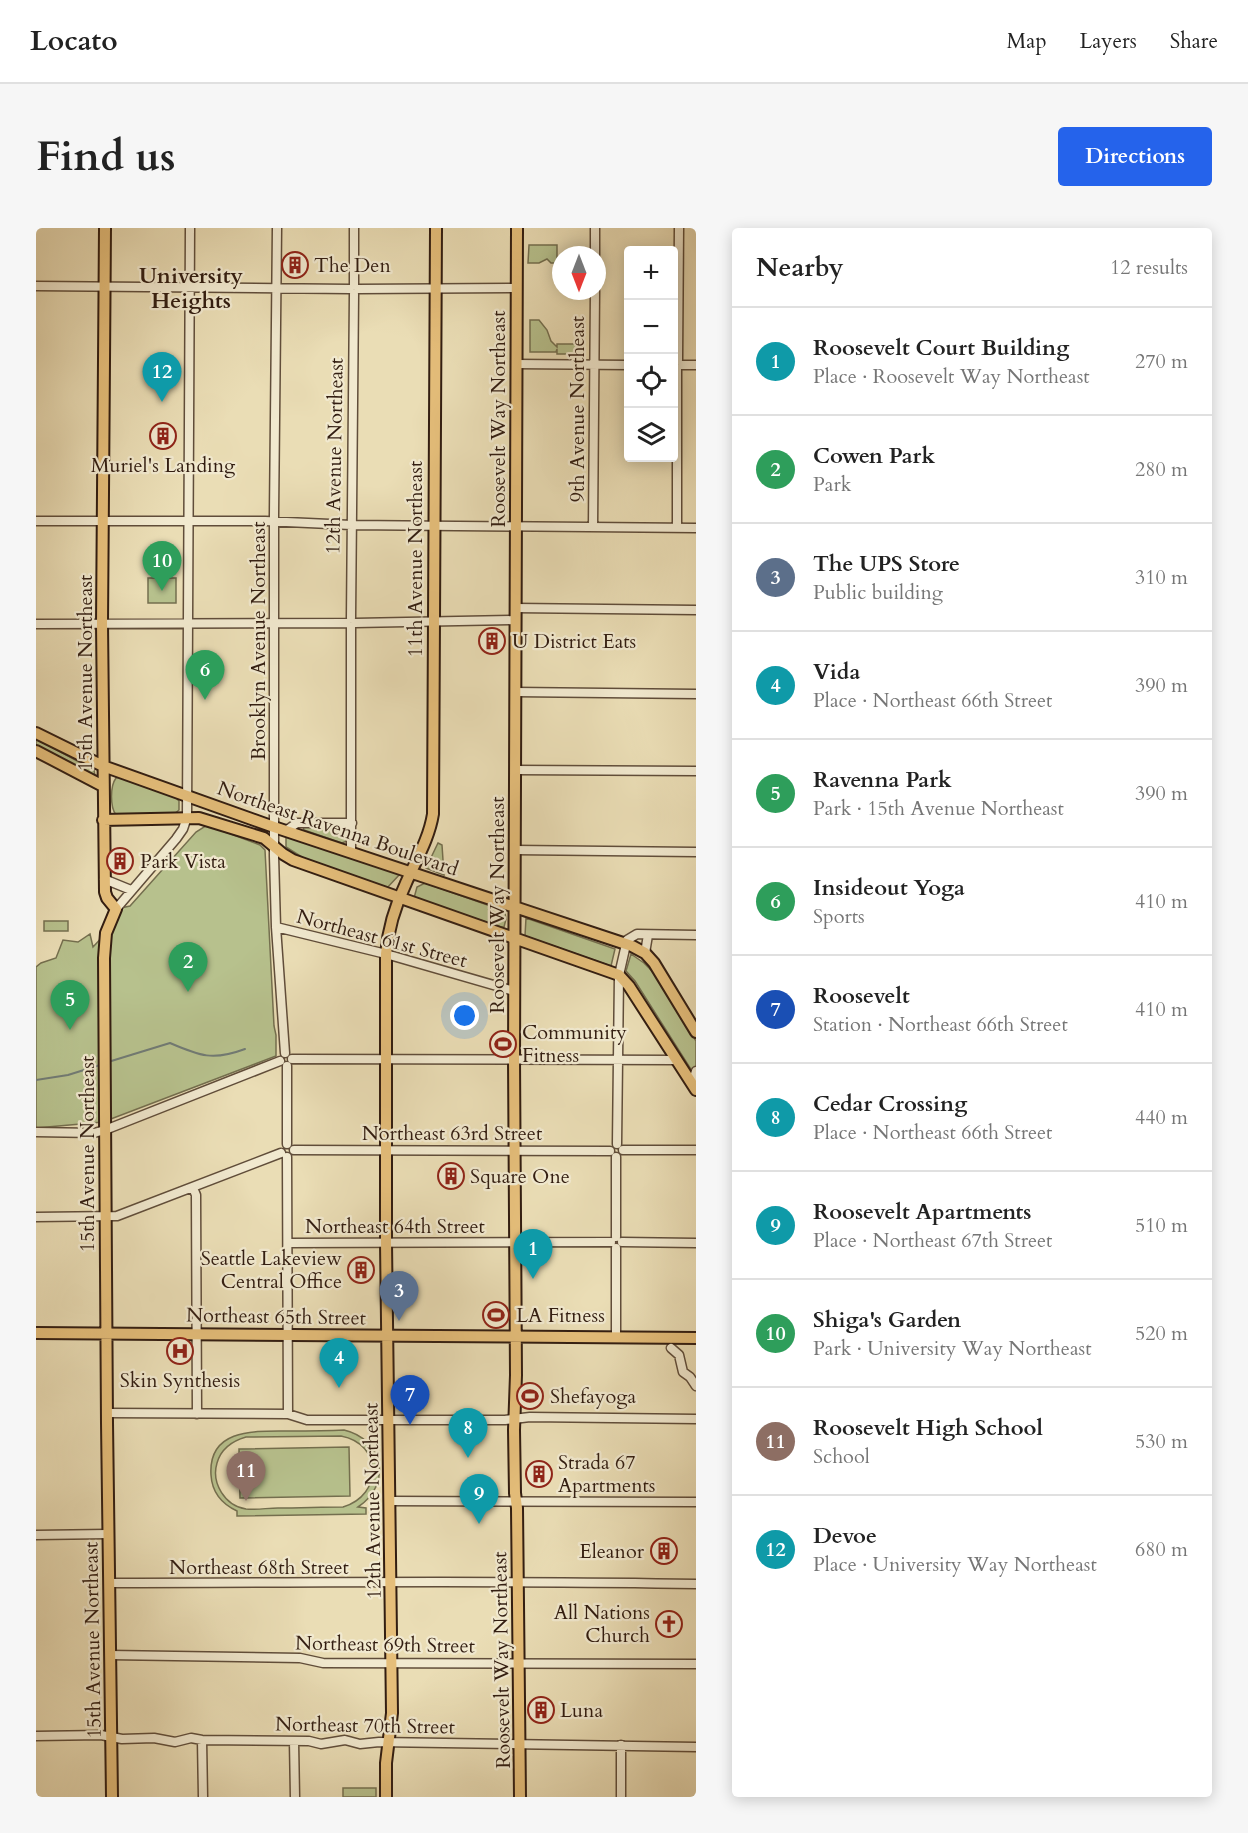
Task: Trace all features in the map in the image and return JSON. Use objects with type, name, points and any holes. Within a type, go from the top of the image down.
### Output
[{"type":"main road","name":"15th Avenue Northeast","points":[[105,228],[103,820],[104,879],[107,898],[116,909],[107,928],[104,958],[112,1797]]},
{"type":"main road","name":"11th Avenue Northeast","points":[[405,884],[422,851],[433,814],[436,228]]},
{"type":"main road","name":"Roosevelt Way Northeast","points":[[517,228],[514,1150],[520,1797]]},
{"type":"main road","name":"Northeast Ravenna Boulevard","points":[[36,733],[103,766],[625,944],[645,953],[654,963],[696,1032]]},
{"type":"main road","points":[[36,751],[103,786]]},
{"type":"main road","name":"Northeast Ravenna Boulevard","points":[[103,820],[187,817],[206,819],[267,839],[274,847],[293,860],[619,975]]},
{"type":"main road","name":"12th Avenue Northeast","points":[[386,1797],[386,1763],[392,1713],[392,1663],[386,1243],[386,954],[391,923],[405,884]]},
{"type":"main road","points":[[619,975],[629,986],[694,1087]]},
{"type":"main road","name":"Northeast 65th Street","points":[[36,1333],[696,1338]]},
{"type":"street","points":[[116,909],[176,839],[187,817],[190,228]]},
{"type":"street","name":"Brooklyn Avenue Northeast","points":[[277,228],[274,847],[276,927],[286,1060],[288,1414]]},
{"type":"street","name":"12th Avenue Northeast","points":[[351,851],[354,228]]},
{"type":"street","points":[[595,246],[596,228]]},
{"type":"street","points":[[677,354],[679,228]]},
{"type":"street","points":[[36,286],[276,289],[517,288]]},
{"type":"street","name":"9th Avenue Northeast","points":[[593,527],[595,300]]},
{"type":"street","points":[[516,364],[624,365]]},
{"type":"street","points":[[678,364],[696,365]]},
{"type":"street","points":[[677,408],[677,528]]},
{"type":"street","points":[[36,521],[274,521],[351,525],[696,528]]},
{"type":"street","points":[[515,608],[696,610]]},
{"type":"street","points":[[36,624],[515,620]]},
{"type":"street","points":[[515,692],[696,694]]},
{"type":"street","points":[[515,770],[696,771]]},
{"type":"street","points":[[288,830],[297,823],[352,823]]},
{"type":"street","points":[[515,850],[696,852]]},
{"type":"street","points":[[104,879],[131,890]]},
{"type":"street","name":"Northeast 61st Street","points":[[276,927],[386,954],[514,991]]},
{"type":"street","points":[[645,953],[648,935]]},
{"type":"street","points":[[616,1337],[617,1059],[619,975],[625,944],[631,936],[696,935]]},
{"type":"street","points":[[36,1132],[94,1133],[105,1130],[286,1060],[677,1060]]},
{"type":"street","points":[[694,1087],[696,1071]]},
{"type":"street","name":"Northeast 63rd Street","points":[[36,1217],[117,1216],[287,1151],[696,1150]]},
{"type":"street","points":[[193,1188],[196,1195],[197,1413]]},
{"type":"street","name":"Northeast 64th Street","points":[[288,1243],[696,1243]]},
{"type":"street","points":[[671,1348],[678,1353],[681,1370],[693,1383]]},
{"type":"street","points":[[107,1413],[288,1414],[307,1420],[530,1417],[696,1419]]},
{"type":"street","points":[[390,1501],[696,1502]]},
{"type":"street","points":[[36,1535],[108,1534]]},
{"type":"street","name":"Northeast 68th Street","points":[[109,1583],[518,1581],[696,1584]]},
{"type":"street","name":"Northeast 69th Street","points":[[110,1655],[300,1658],[323,1663],[696,1664]]},
{"type":"street","name":"Northeast 70th Street","points":[[36,1736],[101,1735],[111,1738],[154,1738],[175,1742],[191,1738],[321,1744],[345,1740],[360,1744],[388,1742],[696,1746]]},
{"type":"street","points":[[202,1740],[203,1797]]},
{"type":"street","points":[[294,1741],[295,1797]]},
{"type":"street","points":[[621,1745],[621,1797]]},
{"type":"green space","points":[[529,245],[557,245],[552,246],[552,263],[547,259],[539,263],[528,263]]},
{"type":"green space","points":[[530,320],[539,320],[557,347],[557,344],[579,344],[579,354],[557,354],[557,349],[556,352],[530,352]]},
{"type":"green space","points":[[148,578],[176,578],[176,603],[148,603]]},
{"type":"green space","points":[[36,739],[94,770],[95,776],[36,748]]},
{"type":"green space","points":[[119,777],[175,797],[179,801],[179,810],[173,815],[116,815],[112,802],[112,791],[116,778]]},
{"type":"green space","points":[[207,825],[260,845],[265,850],[276,1056],[103,1122],[36,1128],[36,967],[56,958],[63,940],[78,942],[90,934],[93,947],[106,933],[116,909],[130,906],[196,832]]},
{"type":"green space","points":[[303,827],[346,827],[347,841],[342,843],[304,830]]},
{"type":"green space","points":[[286,835],[400,874],[387,888],[305,859],[286,847]]},
{"type":"green space","points":[[438,843],[442,845],[444,875],[426,868]]},
{"type":"green space","points":[[425,883],[505,913],[504,927],[414,898],[417,887]]},
{"type":"green space","points":[[526,918],[615,949],[611,966],[525,936]]},
{"type":"green space","points":[[44,921],[68,921],[68,931],[44,931]]},
{"type":"green space","points":[[631,954],[653,972],[696,1041],[696,1066],[692,1071],[635,981],[626,971]]},
{"type":"green space","points":[[344,1430],[368,1443],[379,1463],[376,1487],[358,1507],[366,1508],[366,1514],[237,1516],[237,1511],[222,1501],[216,1492],[211,1475],[212,1460],[217,1448],[236,1435],[262,1431]],"holes":[[[341,1436],[355,1441],[365,1449],[371,1459],[373,1470],[371,1481],[365,1492],[356,1501],[343,1507],[246,1509],[232,1503],[218,1486],[216,1471],[221,1454],[232,1443],[246,1437]]]},
{"type":"green space","points":[[349,1447],[350,1496],[240,1498],[239,1449]]},
{"type":"green space","points":[[343,1788],[376,1788],[376,1797],[343,1797]]},
{"type":"waterway","points":[[108,1062],[170,1043],[198,1054],[215,1056],[245,1049]]},
{"type":"waterway","points":[[36,1080],[68,1075],[100,1065]]},
{"type":"place","name":"The Den","points":[[295,265]]},
{"type":"place","name":"Devoe","points":[[162,402]]},
{"type":"place","name":"Muriel's Landing","points":[[163,436]]},
{"type":"place","name":"Shiga's Garden","points":[[162,591]]},
{"type":"place","name":"U District Eats","points":[[492,641]]},
{"type":"place","name":"Insideout Yoga","points":[[205,700]]},
{"type":"place","name":"Park Vista","points":[[120,861]]},
{"type":"place","name":"Cowen Park","points":[[188,992]]},
{"type":"place","name":"Ravenna Park","points":[[70,1030]]},
{"type":"place","name":"Community Fitness","points":[[503,1044]]},
{"type":"place","name":"Square One","points":[[451,1176]]},
{"type":"place","name":"Seattle Lakeview Central Office","points":[[361,1270]]},
{"type":"place","name":"Roosevelt Court Building","points":[[533,1279]]},
{"type":"place","name":"LA Fitness","points":[[496,1315]]},
{"type":"place","name":"The UPS Store","points":[[399,1321]]},
{"type":"place","name":"Skin Synthesis","points":[[180,1351]]},
{"type":"place","name":"Vida","points":[[339,1388]]},
{"type":"place","name":"Shefayoga","points":[[530,1396]]},
{"type":"place","name":"Roosevelt","points":[[410,1425]]},
{"type":"place","name":"Cedar Crossing","points":[[468,1458]]},
{"type":"place","name":"Strada 67 Apartments","points":[[539,1474]]},
{"type":"place","name":"Roosevelt High School","points":[[246,1501]]},
{"type":"place","name":"Roosevelt Apartments","points":[[479,1524]]},
{"type":"place","name":"Eleanor","points":[[664,1551]]},
{"type":"place","name":"All Nations Church","points":[[669,1624]]},
{"type":"place","name":"Luna","points":[[541,1710]]},
{"type":"district","name":"University Heights","points":[[191,288]]}]
